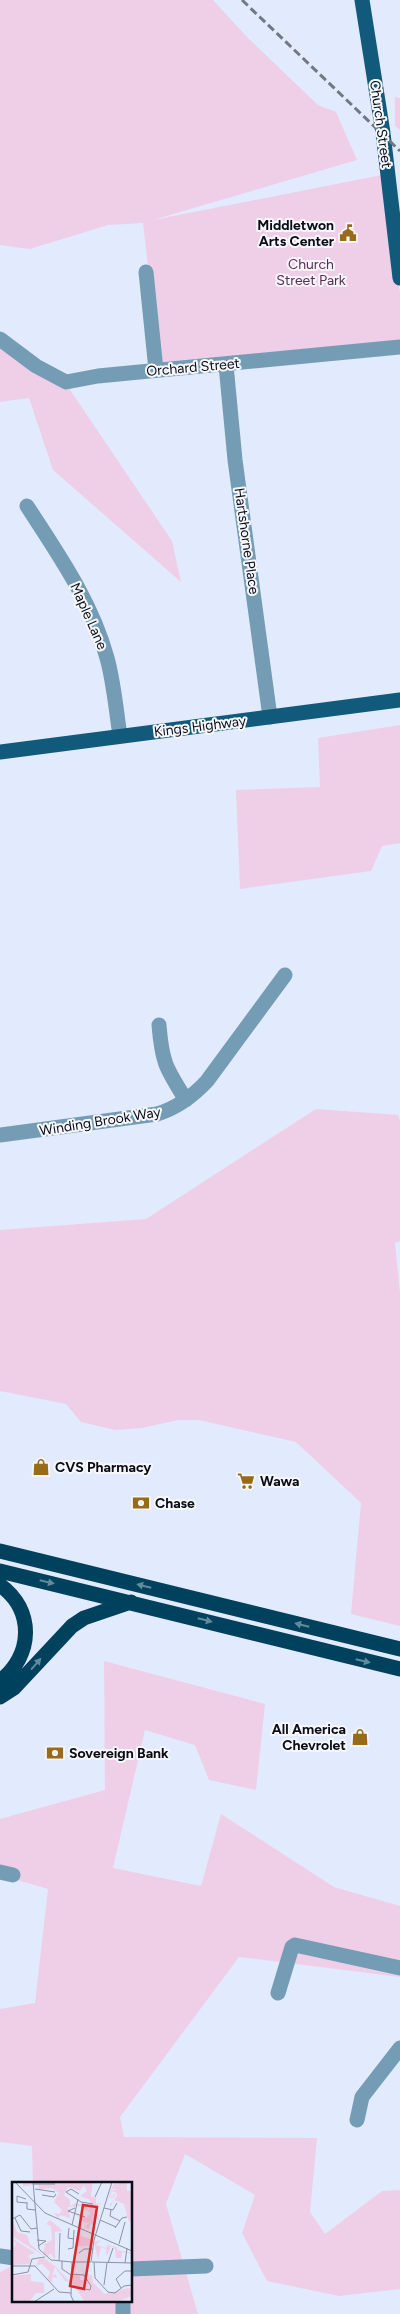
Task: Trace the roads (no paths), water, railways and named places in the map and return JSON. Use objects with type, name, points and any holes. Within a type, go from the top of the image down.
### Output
[{"type":"highway","points":[[0,1551],[400,1649]]},
{"type":"highway","points":[[0,1571],[400,1669]]},
{"type":"highway","points":[[0,1585],[8,1590],[20,1608],[26,1630],[22,1655],[16,1666],[0,1681]]},
{"type":"highway","points":[[0,1697],[22,1681],[72,1626],[84,1618],[131,1602]]},
{"type":"main road","name":"Church Street","points":[[362,0],[383,133],[400,278]]},
{"type":"main road","name":"Kings Highway","points":[[0,752],[400,700]]},
{"type":"street","points":[[146,272],[156,370]]},
{"type":"street","name":"Orchard Street","points":[[0,339],[36,366],[66,382],[98,376],[400,347]]},
{"type":"street","name":"Hartshorne Place","points":[[226,365],[236,460],[270,717]]},
{"type":"street","name":"Maple Lane","points":[[27,506],[71,575],[100,637],[107,658],[120,736]]},
{"type":"street","name":"Winding Brook Way","points":[[0,1136],[157,1114],[177,1106],[207,1081],[285,975]]},
{"type":"street","points":[[159,1024],[162,1059],[186,1100]]},
{"type":"street","points":[[278,1992],[292,1947],[295,1945],[400,1968]]},
{"type":"street","points":[[357,2120],[362,2097],[400,2048]]},
{"type":"street","points":[[132,2269],[206,2266]]},
{"type":"railway","points":[[242,0],[400,151]]},
{"type":"place","name":"Middletwon Arts Center","points":[[348,233]]},
{"type":"place","name":"CVS Pharmacy","points":[[41,1467]]},
{"type":"place","name":"Wawa","points":[[246,1481]]},
{"type":"place","name":"Chase","points":[[141,1503]]},
{"type":"place","name":"All America Chevrolet","points":[[360,1737]]},
{"type":"place","name":"Sovereign Bank","points":[[55,1753]]},
{"type":"park label","name":"Church Street Park","points":[[311,272]]}]
